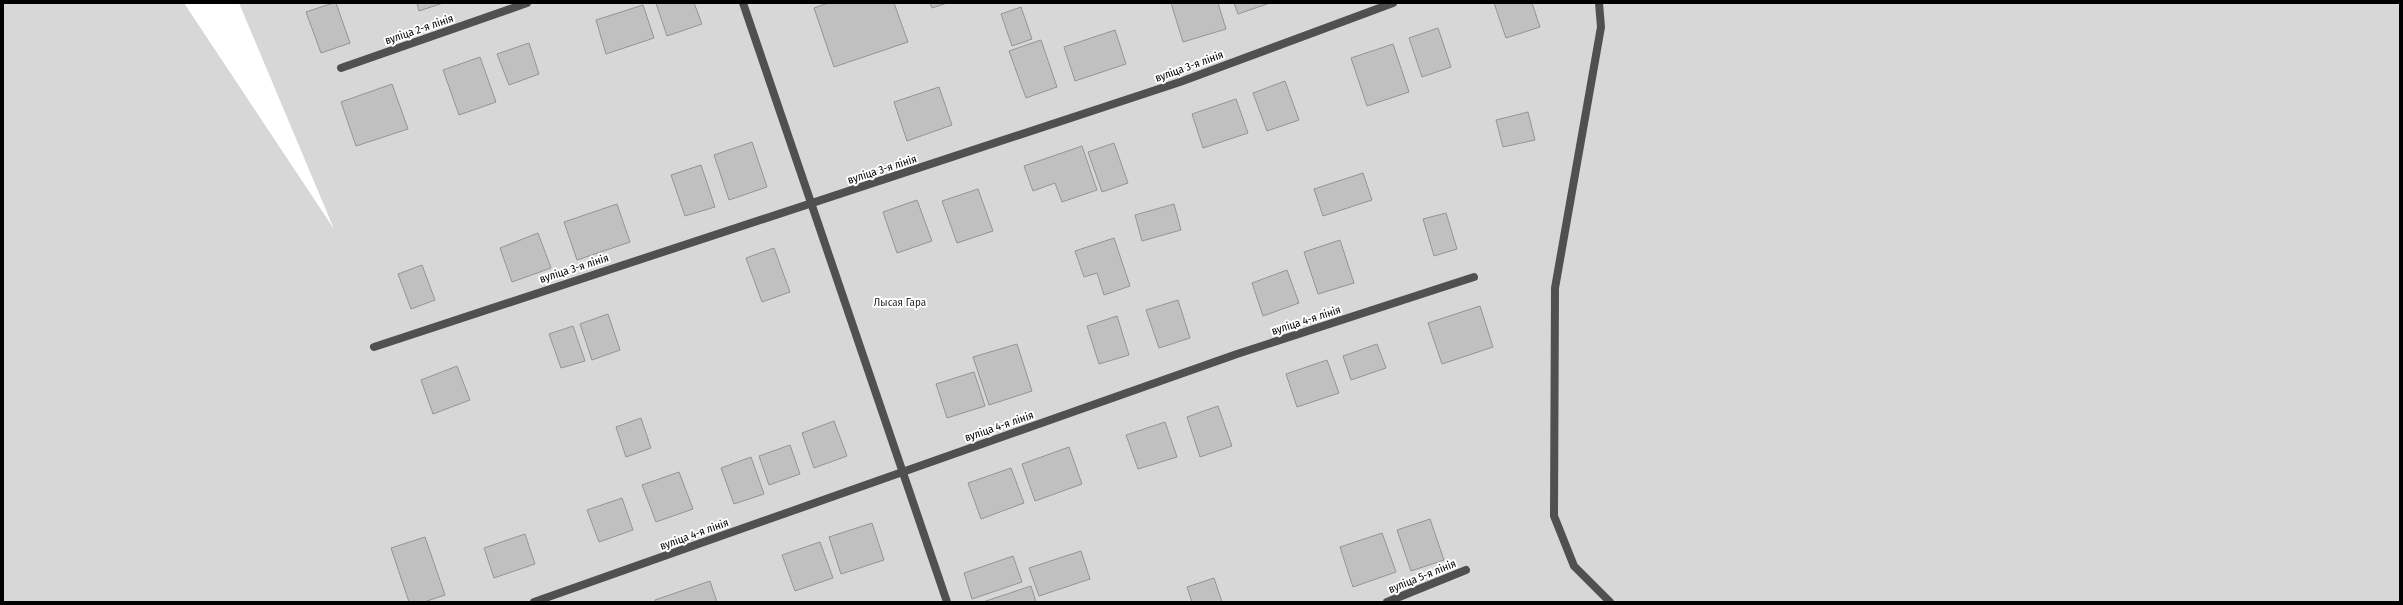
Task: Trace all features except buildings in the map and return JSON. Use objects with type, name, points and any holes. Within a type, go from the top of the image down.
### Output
[{"type":"street","name":"вуліца 2-я лінія","points":[[341,68],[527,3]]},
{"type":"street","points":[[743,3],[947,602]]},
{"type":"street","name":"вуліца 3-я лінія","points":[[374,347],[533,293],[811,204],[1180,82],[1393,3]]},
{"type":"street","points":[[1599,3],[1601,27],[1556,288],[1554,516],[1574,566],[1610,602]]},
{"type":"street","name":"вуліца 4-я лінія","points":[[534,602],[1237,354],[1474,277]]},
{"type":"street","name":"вуліца 5-я лінія","points":[[1387,602],[1466,570]]},
{"type":"green space","name":"Лысая Гара","points":[[3,3],[184,3],[334,229],[239,3],[2400,3],[2400,602],[3,602]]}]
